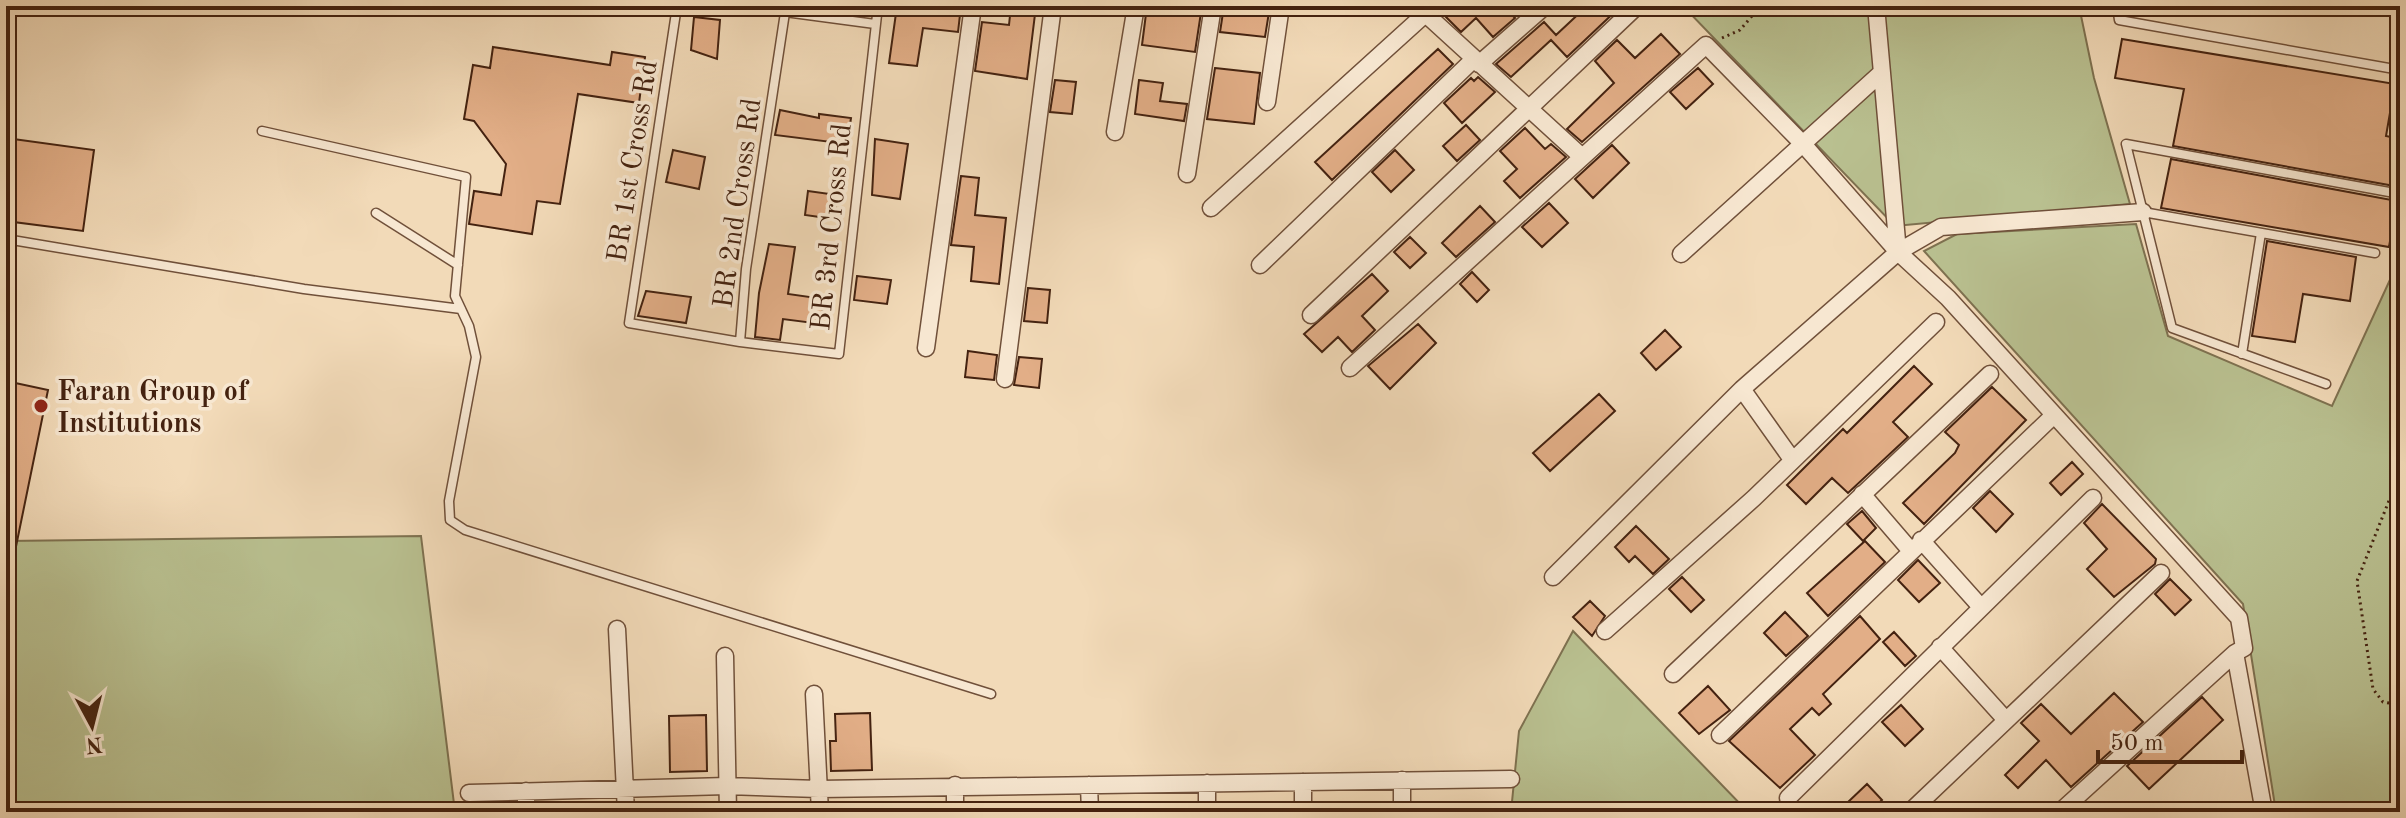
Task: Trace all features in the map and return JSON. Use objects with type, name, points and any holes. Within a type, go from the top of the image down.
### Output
[{"type":"street","points":[[926,348],[973,6]]},
{"type":"street","points":[[1005,379],[1053,6]]},
{"type":"street","points":[[1115,132],[1136,6]]},
{"type":"street","points":[[1187,174],[1213,6]]},
{"type":"street","points":[[1267,102],[1281,6]]},
{"type":"street","points":[[1260,265],[1476,61],[1545,6]]},
{"type":"street","points":[[1311,315],[1637,6]]},
{"type":"street","points":[[1876,6],[1898,252]]},
{"type":"street","points":[[1211,208],[1425,9],[1526,109],[1581,156]]},
{"type":"street","points":[[1350,368],[1706,45],[1803,144],[1898,252],[1948,298],[2239,618],[2244,648],[2060,812]]},
{"type":"street","points":[[1681,254],[1880,74]]},
{"type":"street","points":[[1553,577],[1742,389],[1898,252],[1941,227],[2143,212]]},
{"type":"street","points":[[1605,631],[1754,498],[1791,458],[1936,322]]},
{"type":"street","points":[[1673,674],[1990,374]]},
{"type":"street","points":[[1742,389],[1791,458]]},
{"type":"street","points":[[1720,735],[2054,415]]},
{"type":"street","points":[[1862,494],[1980,606]]},
{"type":"street","points":[[1788,798],[2093,498]]},
{"type":"street","points":[[1910,812],[2161,573]]},
{"type":"street","points":[[617,629],[626,812]]},
{"type":"street","points":[[1940,647],[2005,719]]},
{"type":"street","points":[[2235,653],[2264,812]]},
{"type":"street","points":[[725,656],[728,812]]},
{"type":"street","points":[[814,694],[820,812]]},
{"type":"street","points":[[469,793],[727,786],[819,789],[1511,779]]},
{"type":"street","points":[[1402,780],[1402,812]]},
{"type":"street","points":[[1303,782],[1303,812]]},
{"type":"street","points":[[1207,783],[1207,812]]},
{"type":"street","points":[[955,785],[955,812]]},
{"type":"street","points":[[1089,785],[1090,812]]},
{"type":"street","points":[[526,791],[526,812]]},
{"type":"lane","name":"BR 1st Cross Rd","points":[[629,323],[677,6]]},
{"type":"lane","points":[[740,6],[875,24]]},
{"type":"lane","name":"BR 3rd Cross Rd","points":[[740,342],[839,354],[878,6]]},
{"type":"lane","points":[[2117,6],[2119,20],[2400,70]]},
{"type":"lane","name":"BR 2nd Cross Rd","points":[[629,323],[740,342],[746,269],[786,10]]},
{"type":"lane","points":[[262,131],[466,177],[455,296],[474,342],[476,357],[449,501],[450,520],[465,530],[991,694]]},
{"type":"lane","points":[[2326,384],[2172,328],[2126,144],[2400,194]]},
{"type":"lane","points":[[2143,212],[2375,253]]},
{"type":"lane","points":[[376,213],[458,265]]},
{"type":"lane","points":[[2242,354],[2261,233]]},
{"type":"lane","points":[[6,239],[304,289],[461,309]]},
{"type":"path","points":[[1706,45],[1740,30],[1758,9],[1779,6]]},
{"type":"path","points":[[2400,473],[2357,581],[2373,689],[2383,702],[2400,705]]},
{"type":"green space","points":[[1683,6],[2079,6],[2094,78],[2130,204],[1895,226]]},
{"type":"green space","points":[[2136,224],[2168,336],[2332,406],[2400,258],[2400,812],[2276,812],[2243,604],[1924,251],[1957,234]]},
{"type":"green space","points":[[421,536],[455,812],[6,812],[6,541]]},
{"type":"green space","points":[[1573,631],[1748,812],[1511,812],[1519,731]]},
{"type":"building","points":[[897,6],[961,6],[958,32],[923,28],[917,66],[889,63]]},
{"type":"building","points":[[1011,6],[1036,6],[1027,79],[975,71],[982,22],[1009,25]]},
{"type":"building","points":[[1147,6],[1202,6],[1195,52],[1142,45]]},
{"type":"building","points":[[1224,6],[1270,6],[1265,37],[1220,32]]},
{"type":"building","points":[[1454,6],[1504,6],[1515,18],[1493,37],[1476,18],[1461,32],[1444,15]]},
{"type":"building","points":[[1587,6],[1621,6],[1567,57],[1551,40],[1511,77],[1496,64],[1544,22],[1556,35]]},
{"type":"building","points":[[694,17],[720,20],[717,59],[691,50]]},
{"type":"building","points":[[1661,34],[1680,54],[1582,142],[1567,129],[1614,83],[1595,61],[1617,40],[1635,58]]},
{"type":"building","points":[[2122,39],[2395,84],[2386,136],[2400,139],[2400,187],[2173,146],[2184,89],[2115,78]]},
{"type":"building","points":[[493,47],[610,65],[612,52],[645,57],[639,103],[578,94],[560,204],[537,201],[532,234],[469,224],[474,191],[501,195],[506,164],[474,121],[464,119],[473,65],[490,68]]},
{"type":"building","points":[[1438,49],[1453,64],[1332,180],[1315,162]]},
{"type":"building","points":[[1215,68],[1260,73],[1254,124],[1207,119]]},
{"type":"building","points":[[1698,68],[1713,84],[1686,109],[1670,92]]},
{"type":"building","points":[[1478,77],[1495,92],[1462,123],[1444,103],[1471,78],[1474,81]]},
{"type":"building","points":[[1055,80],[1076,82],[1072,114],[1050,112]]},
{"type":"building","points":[[1139,80],[1163,83],[1160,101],[1187,104],[1184,121],[1135,114]]},
{"type":"building","points":[[780,110],[819,118],[819,114],[851,118],[847,144],[775,135]]},
{"type":"building","points":[[1466,125],[1480,140],[1457,161],[1443,146]]},
{"type":"building","points":[[1525,128],[1545,149],[1551,144],[1566,157],[1520,198],[1504,181],[1517,169],[1500,151]]},
{"type":"building","points":[[6,138],[94,150],[83,231],[6,221]]},
{"type":"building","points":[[875,139],[908,144],[900,199],[872,195]]},
{"type":"building","points":[[1612,145],[1629,163],[1593,198],[1575,179]]},
{"type":"building","points":[[673,150],[705,157],[699,189],[666,182]]},
{"type":"building","points":[[1395,150],[1414,170],[1391,192],[1372,172]]},
{"type":"building","points":[[2171,159],[2397,201],[2389,247],[2161,208]]},
{"type":"building","points":[[961,176],[979,178],[975,215],[1006,218],[999,284],[971,281],[974,247],[951,245]]},
{"type":"building","points":[[808,191],[837,195],[834,219],[805,215]]},
{"type":"building","points":[[1549,203],[1568,223],[1542,247],[1522,227]]},
{"type":"building","points":[[1480,206],[1495,222],[1456,257],[1442,243]]},
{"type":"building","points":[[1410,237],[1426,253],[1410,268],[1394,252]]},
{"type":"building","points":[[2267,241],[2356,257],[2350,301],[2303,294],[2295,342],[2252,336]]},
{"type":"building","points":[[769,244],[795,247],[788,294],[824,299],[821,324],[783,319],[780,340],[755,337],[759,293]]},
{"type":"building","points":[[1472,272],[1489,290],[1477,302],[1460,284]]},
{"type":"building","points":[[1372,274],[1388,291],[1362,316],[1375,330],[1352,352],[1338,337],[1322,352],[1304,334]]},
{"type":"building","points":[[857,276],[891,280],[887,304],[854,300]]},
{"type":"building","points":[[1028,288],[1050,290],[1047,323],[1024,321]]},
{"type":"building","points":[[646,291],[691,297],[686,323],[638,316]]},
{"type":"building","points":[[1418,324],[1436,343],[1390,389],[1368,366]]},
{"type":"building","points":[[1665,330],[1681,347],[1656,370],[1641,353]]},
{"type":"building","points":[[968,351],[997,355],[994,380],[965,377]]},
{"type":"building","points":[[1019,357],[1042,359],[1039,388],[1014,385]]},
{"type":"building","points":[[1914,366],[1932,384],[1893,422],[1908,437],[1848,493],[1832,478],[1806,504],[1787,485],[1843,429],[1847,433]]},
{"type":"building","points":[[6,381],[48,390],[12,566],[6,565]]},
{"type":"building","points":[[1992,387],[2026,420],[1924,524],[1903,503],[1955,453],[1959,445],[1945,432]]},
{"type":"building","points":[[1599,394],[1615,411],[1550,471],[1533,453]]},
{"type":"building","points":[[2072,462],[2083,474],[2061,495],[2050,483]]},
{"type":"building","points":[[1990,491],[2013,514],[1996,532],[1973,508]]},
{"type":"building","points":[[2102,504],[2156,559],[2155,564],[2114,597],[2087,569],[2107,549],[2084,523]]},
{"type":"building","points":[[1862,511],[1876,528],[1863,541],[1847,524]]},
{"type":"building","points":[[1636,526],[1669,559],[1653,574],[1635,556],[1629,562],[1615,547]]},
{"type":"building","points":[[1865,541],[1885,562],[1828,616],[1807,593]]},
{"type":"building","points":[[1918,560],[1940,583],[1919,602],[1898,580]]},
{"type":"building","points":[[1682,577],[1704,600],[1691,612],[1669,589]]},
{"type":"building","points":[[2170,579],[2191,600],[2175,615],[2155,594]]},
{"type":"building","points":[[1590,601],[1605,616],[1592,636],[1573,617]]},
{"type":"building","points":[[1785,612],[1808,636],[1786,656],[1764,633]]},
{"type":"building","points":[[1860,616],[1880,639],[1823,694],[1831,704],[1819,715],[1812,708],[1790,729],[1815,755],[1780,788],[1729,741]]},
{"type":"building","points":[[1894,632],[1916,656],[1905,666],[1883,642]]},
{"type":"building","points":[[1708,686],[1730,710],[1699,734],[1679,713]]},
{"type":"building","points":[[2114,693],[2143,722],[2071,787],[2046,760],[2018,788],[2005,775],[2039,741],[2021,723],[2041,704],[2071,734]]},
{"type":"building","points":[[2202,697],[2223,720],[2149,789],[2127,766]]},
{"type":"building","points":[[1901,705],[1923,729],[1905,746],[1882,722]]},
{"type":"building","points":[[870,713],[872,770],[831,771],[830,741],[836,741],[835,714]]},
{"type":"building","points":[[706,715],[707,771],[670,772],[669,716]]},
{"type":"building","points":[[1867,784],[1882,800],[1870,812],[1856,812],[1847,803]]},
{"type":"place","name":"Faran Group of Institutions","points":[[41,406]]}]
